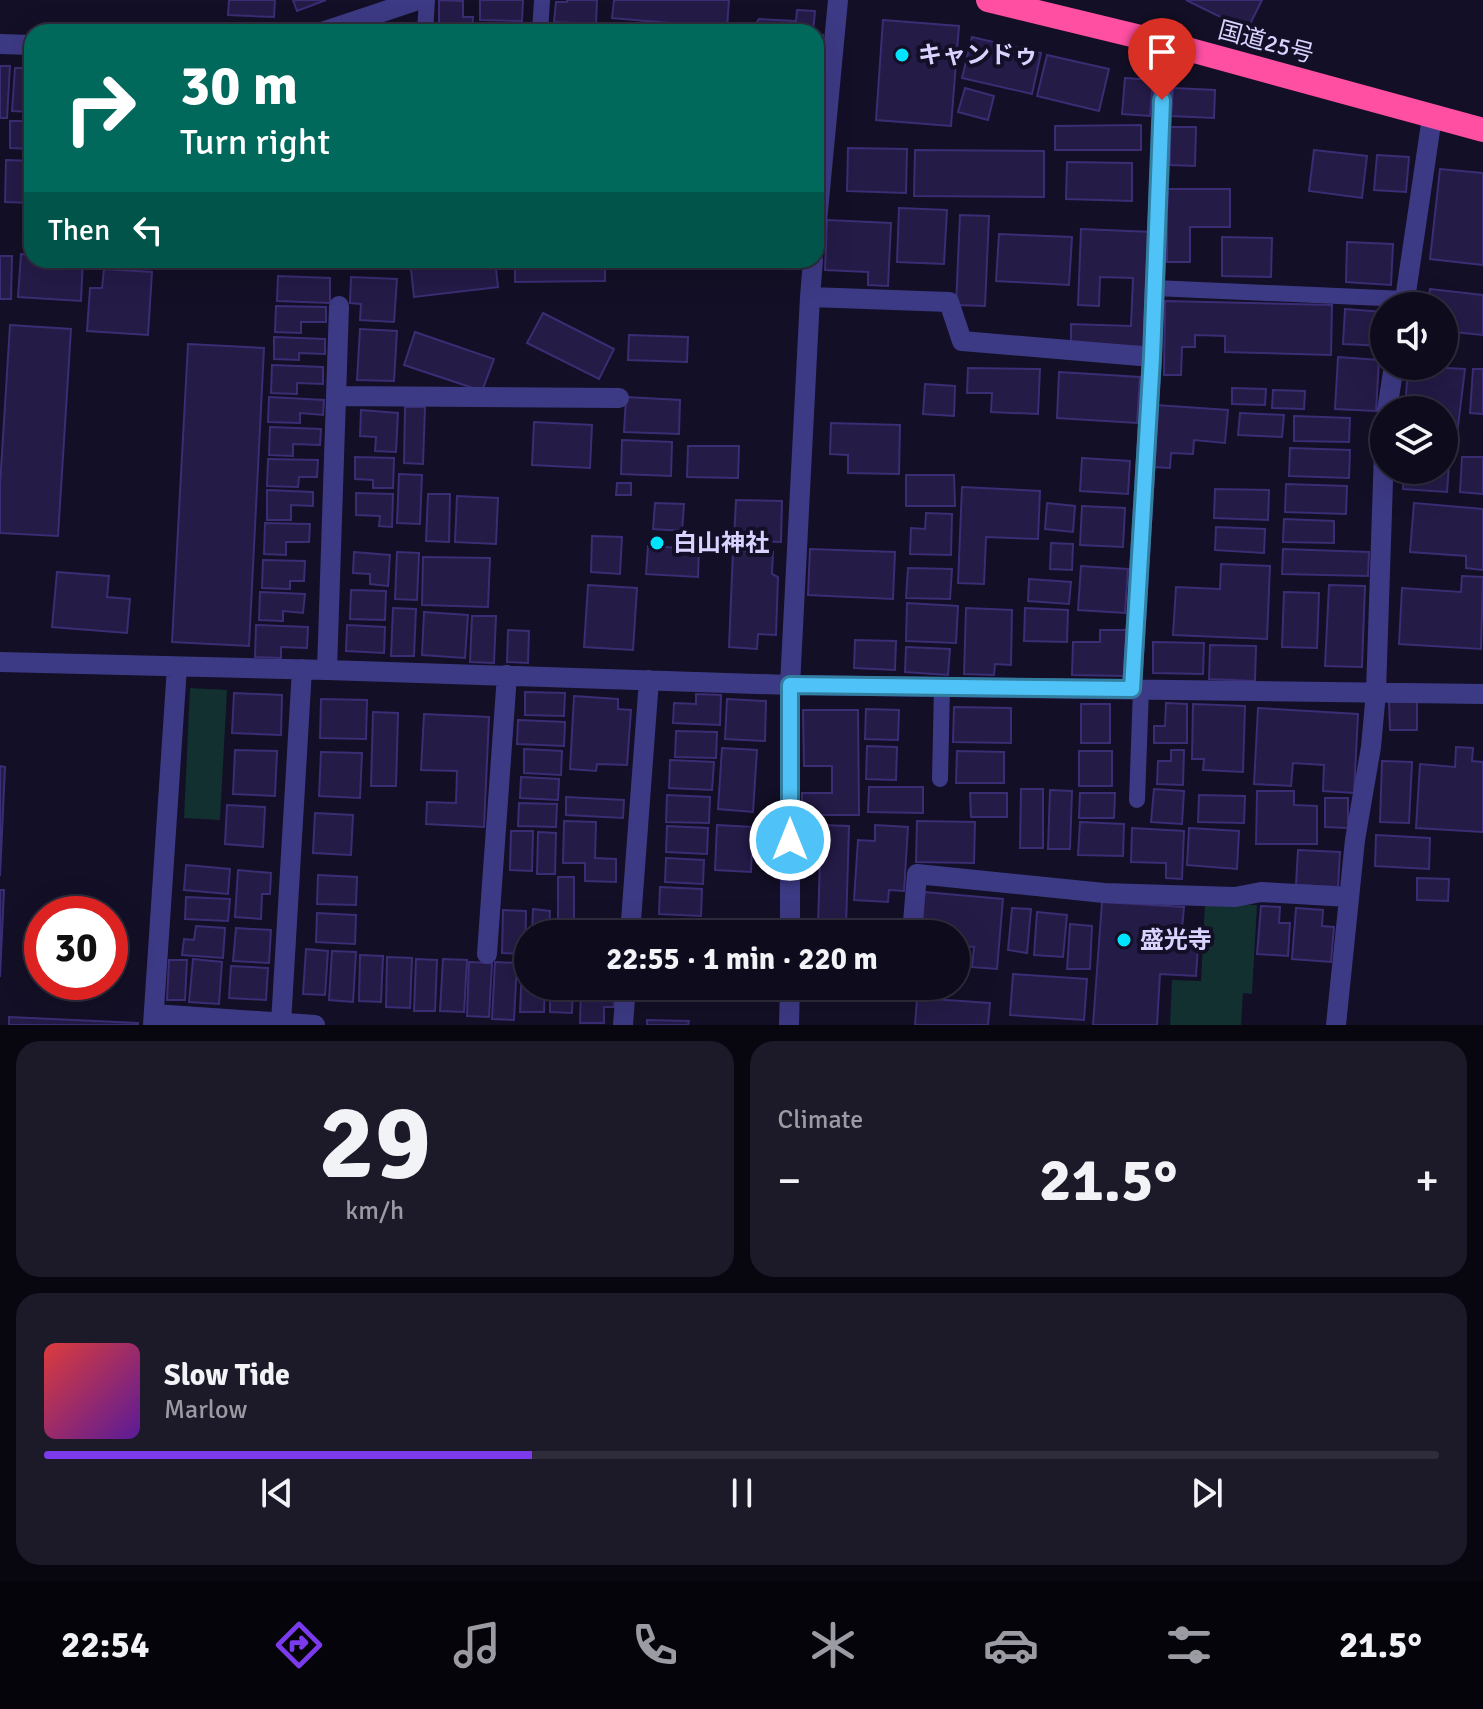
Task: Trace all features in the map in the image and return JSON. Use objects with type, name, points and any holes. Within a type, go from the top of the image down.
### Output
[{"type":"highway","name":"国道25号","points":[[1003,2],[1483,130]]},
{"type":"street","points":[[346,24],[418,0]]},
{"type":"street","points":[[824,148],[838,0]]},
{"type":"street","points":[[1137,689],[1165,43]]},
{"type":"street","points":[[0,44],[24,45]]},
{"type":"street","points":[[1406,292],[1432,117]]},
{"type":"street","points":[[790,920],[790,685],[812,268]]},
{"type":"street","points":[[810,297],[949,302],[962,341],[1152,357]]},
{"type":"street","points":[[327,670],[339,306]]},
{"type":"street","points":[[336,396],[619,398]]},
{"type":"street","points":[[1336,1025],[1355,840],[1371,747],[1376,692],[1383,484]]},
{"type":"street","points":[[0,662],[790,685],[1483,694]]},
{"type":"street","points":[[177,667],[154,1020],[315,1025]]},
{"type":"street","points":[[281,1023],[302,669]]},
{"type":"street","points":[[487,954],[507,675]]},
{"type":"street","points":[[631,920],[649,680]]},
{"type":"street","points":[[913,920],[917,874],[1104,893],[1235,897],[1261,892],[1349,897]]},
{"type":"street","points":[[623,1025],[625,1000]]},
{"type":"street","points":[[789,1025],[790,1000]]},
{"type":"lane","points":[[426,24],[427,0]]},
{"type":"lane","points":[[540,24],[542,0]]},
{"type":"lane","points":[[1155,288],[1370,301]]},
{"type":"lane","points":[[940,779],[942,687]]},
{"type":"lane","points":[[1137,689],[1137,800]]},
{"type":"green space","points":[[190,688],[227,690],[220,820],[184,818]]},
{"type":"green space","points":[[1205,903],[1257,905],[1252,994],[1243,993],[1241,1025],[1170,1025],[1172,980],[1201,981]]},
{"type":"building","points":[[229,0],[275,0],[274,17],[228,15]]},
{"type":"building","points":[[293,0],[326,0],[297,11]]},
{"type":"building","points":[[439,0],[463,1],[463,17],[473,17],[473,24],[439,24]]},
{"type":"building","points":[[480,0],[523,0],[522,21],[480,20]]},
{"type":"building","points":[[597,0],[596,24],[554,22],[556,2]]},
{"type":"building","points":[[614,0],[729,0],[727,24],[681,24],[612,18]]},
{"type":"building","points":[[1186,0],[1262,0],[1247,30]]},
{"type":"building","points":[[797,10],[815,11],[814,24],[756,24],[759,19],[796,21]]},
{"type":"building","points":[[883,20],[959,26],[951,126],[876,120]]},
{"type":"building","points":[[972,37],[1041,53],[1032,94],[962,78]]},
{"type":"building","points":[[1047,55],[1109,69],[1099,111],[1037,96]]},
{"type":"building","points":[[0,66],[10,66],[7,118],[0,118]]},
{"type":"building","points":[[15,68],[24,68],[24,112],[12,111]]},
{"type":"building","points":[[1125,78],[1153,80],[1150,116],[1122,114]]},
{"type":"building","points":[[965,88],[994,96],[988,120],[958,112]]},
{"type":"building","points":[[1173,88],[1215,90],[1214,118],[1171,116]]},
{"type":"building","points":[[10,121],[24,121],[24,149],[10,148]]},
{"type":"building","points":[[1141,125],[1141,150],[1055,150],[1055,126]]},
{"type":"building","points":[[1170,127],[1196,127],[1195,166],[1170,165]]},
{"type":"building","points":[[848,148],[907,149],[906,193],[847,191]]},
{"type":"building","points":[[915,150],[1044,151],[1044,197],[914,196]]},
{"type":"building","points":[[1314,150],[1367,156],[1362,198],[1309,191]]},
{"type":"building","points":[[1377,155],[1409,157],[1406,192],[1374,190]]},
{"type":"building","points":[[6,160],[24,161],[24,203],[5,202]]},
{"type":"building","points":[[1067,162],[1132,163],[1132,201],[1066,199]]},
{"type":"building","points":[[1440,169],[1483,173],[1483,265],[1430,259]]},
{"type":"building","points":[[1167,189],[1230,189],[1230,227],[1190,227],[1190,262],[1167,262]]},
{"type":"building","points":[[899,208],[947,210],[944,264],[897,262]]},
{"type":"building","points":[[960,215],[989,216],[985,306],[956,305]]},
{"type":"building","points":[[827,220],[891,223],[888,286],[868,285],[868,272],[825,270]]},
{"type":"building","points":[[1081,229],[1152,232],[1147,347],[1071,344],[1071,324],[1131,326],[1133,278],[1100,277],[1099,306],[1078,305]]},
{"type":"building","points":[[999,234],[1072,237],[1069,285],[996,281]]},
{"type":"building","points":[[1222,237],[1272,238],[1271,277],[1222,276]]},
{"type":"building","points":[[1347,242],[1393,244],[1391,285],[1346,282]]},
{"type":"building","points":[[21,254],[24,254],[24,268],[83,268],[81,301],[18,297]]},
{"type":"building","points":[[0,256],[12,256],[11,299],[0,299]]},
{"type":"building","points":[[411,268],[496,268],[498,287],[414,297]]},
{"type":"building","points":[[515,268],[605,268],[605,281],[515,282]]},
{"type":"building","points":[[104,269],[152,272],[148,335],[87,331],[90,288],[102,288]]},
{"type":"building","points":[[278,276],[330,278],[330,303],[277,301]]},
{"type":"building","points":[[351,277],[397,279],[394,322],[360,320],[361,304],[350,303]]},
{"type":"building","points":[[1430,289],[1456,292],[1430,292]]},
{"type":"building","points":[[1458,292],[1483,295],[1483,335],[1458,332]]},
{"type":"building","points":[[1165,301],[1332,305],[1331,355],[1225,352],[1225,336],[1195,335],[1195,347],[1182,347],[1181,375],[1164,375]]},
{"type":"building","points":[[276,306],[326,307],[326,322],[301,322],[301,333],[275,332]]},
{"type":"building","points":[[1345,309],[1370,311],[1370,345],[1343,344]]},
{"type":"building","points":[[543,313],[614,349],[599,379],[527,343]]},
{"type":"building","points":[[10,325],[71,329],[58,536],[0,533]]},
{"type":"building","points":[[360,329],[397,331],[394,381],[357,380]]},
{"type":"building","points":[[415,332],[494,359],[482,391],[404,365]]},
{"type":"building","points":[[629,335],[688,337],[687,362],[628,360]]},
{"type":"building","points":[[274,337],[325,339],[325,354],[299,353],[299,360],[274,359]]},
{"type":"building","points":[[188,344],[264,348],[249,646],[172,642]]},
{"type":"building","points":[[1338,357],[1370,359],[1370,380],[1378,380],[1377,396],[1370,396],[1370,411],[1335,409]]},
{"type":"building","points":[[272,365],[323,367],[323,384],[297,383],[297,394],[271,393]]},
{"type":"building","points":[[968,368],[1040,369],[1038,414],[991,412],[992,393],[967,393]]},
{"type":"building","points":[[1458,369],[1465,369],[1458,426],[1458,396],[1406,396],[1407,380],[1458,380]]},
{"type":"building","points":[[1473,369],[1483,369],[1483,414],[1470,413]]},
{"type":"building","points":[[1059,372],[1140,377],[1137,423],[1057,418]]},
{"type":"building","points":[[925,384],[955,386],[954,416],[923,414]]},
{"type":"building","points":[[1232,388],[1266,389],[1265,405],[1232,404]]},
{"type":"building","points":[[1273,390],[1305,391],[1304,409],[1272,408]]},
{"type":"building","points":[[269,397],[324,400],[323,415],[300,413],[300,423],[268,422]]},
{"type":"building","points":[[626,397],[680,400],[679,434],[624,432]]},
{"type":"building","points":[[1156,405],[1228,410],[1225,443],[1194,440],[1193,454],[1171,453],[1170,468],[1152,467]]},
{"type":"building","points":[[405,407],[425,407],[423,464],[404,463]]},
{"type":"building","points":[[361,410],[398,413],[396,452],[375,451],[376,437],[360,436]]},
{"type":"building","points":[[1240,413],[1284,415],[1282,437],[1238,435]]},
{"type":"building","points":[[1294,416],[1350,418],[1349,442],[1294,441]]},
{"type":"building","points":[[534,422],[592,425],[590,468],[532,465]]},
{"type":"building","points":[[831,423],[900,425],[899,474],[848,473],[848,455],[830,454]]},
{"type":"building","points":[[270,427],[321,429],[320,445],[293,444],[293,456],[269,455]]},
{"type":"building","points":[[622,440],[672,442],[671,476],[621,474]]},
{"type":"building","points":[[688,446],[739,446],[738,478],[687,477]]},
{"type":"building","points":[[1290,448],[1350,450],[1349,478],[1289,476]]},
{"type":"building","points":[[355,457],[394,458],[393,488],[373,488],[373,480],[355,479]]},
{"type":"building","points":[[1462,457],[1483,457],[1483,494],[1460,492]]},
{"type":"building","points":[[1082,458],[1130,461],[1128,494],[1080,491]]},
{"type":"building","points":[[268,459],[318,460],[317,477],[299,477],[298,487],[267,486]]},
{"type":"building","points":[[399,474],[422,475],[420,524],[397,523]]},
{"type":"building","points":[[906,475],[954,475],[955,506],[906,506]]},
{"type":"building","points":[[617,483],[631,483],[631,495],[616,495]]},
{"type":"building","points":[[1286,484],[1347,486],[1346,514],[1285,512]]},
{"type":"building","points":[[1403,484],[1448,484],[1447,492],[1403,489]]},
{"type":"building","points":[[962,487],[1040,491],[1038,539],[986,537],[984,584],[958,583]]},
{"type":"building","points":[[1215,489],[1269,490],[1268,520],[1214,518]]},
{"type":"building","points":[[267,490],[313,492],[313,506],[291,505],[291,520],[267,520]]},
{"type":"building","points":[[356,493],[393,494],[392,527],[379,526],[380,516],[356,515]]},
{"type":"building","points":[[428,494],[450,494],[449,542],[426,541]]},
{"type":"building","points":[[457,496],[498,498],[496,544],[455,542]]},
{"type":"building","points":[[736,500],[782,501],[781,542],[734,540]]},
{"type":"building","points":[[655,503],[684,504],[682,531],[653,529]]},
{"type":"building","points":[[1047,503],[1075,506],[1073,532],[1045,529]]},
{"type":"building","points":[[1414,503],[1483,509],[1483,570],[1466,568],[1466,556],[1410,552]]},
{"type":"building","points":[[1082,506],[1125,508],[1123,547],[1080,545]]},
{"type":"building","points":[[926,513],[952,514],[951,555],[910,554],[911,528],[925,529]]},
{"type":"building","points":[[1284,519],[1334,521],[1334,543],[1283,542]]},
{"type":"building","points":[[265,523],[310,524],[309,542],[286,542],[286,555],[264,554]]},
{"type":"building","points":[[1216,527],[1265,529],[1264,553],[1215,550]]},
{"type":"building","points":[[592,536],[622,537],[620,574],[591,572]]},
{"type":"building","points":[[1051,543],[1073,544],[1072,570],[1050,569]]},
{"type":"building","points":[[648,546],[699,549],[698,577],[646,574]]},
{"type":"building","points":[[810,549],[895,552],[893,599],[808,595]]},
{"type":"building","points":[[1283,549],[1369,552],[1368,576],[1282,574]]},
{"type":"building","points":[[733,551],[773,552],[772,574],[778,577],[776,635],[758,634],[757,649],[729,647]]},
{"type":"building","points":[[354,552],[390,555],[388,586],[370,584],[370,574],[353,573]]},
{"type":"building","points":[[397,552],[419,553],[417,600],[395,599]]},
{"type":"building","points":[[423,557],[490,558],[488,607],[422,605]]},
{"type":"building","points":[[263,560],[305,561],[304,581],[290,581],[290,589],[262,588]]},
{"type":"building","points":[[1221,564],[1270,566],[1267,639],[1173,635],[1176,587],[1220,589]]},
{"type":"building","points":[[1081,566],[1128,569],[1125,613],[1078,610]]},
{"type":"building","points":[[908,568],[952,569],[950,599],[906,598]]},
{"type":"building","points":[[57,572],[109,576],[107,597],[130,599],[127,633],[52,627]]},
{"type":"building","points":[[1462,576],[1483,577],[1481,649],[1399,644],[1402,588],[1461,592]]},
{"type":"building","points":[[1029,579],[1071,582],[1069,604],[1028,601]]},
{"type":"building","points":[[588,585],[637,588],[633,650],[584,647]]},
{"type":"building","points":[[1329,585],[1365,586],[1362,667],[1325,666]]},
{"type":"building","points":[[351,590],[386,591],[385,620],[350,619]]},
{"type":"building","points":[[260,592],[305,594],[303,613],[283,611],[283,621],[259,620]]},
{"type":"building","points":[[1284,592],[1319,593],[1317,648],[1282,647]]},
{"type":"building","points":[[907,603],[958,606],[956,643],[906,641]]},
{"type":"building","points":[[393,608],[416,609],[414,656],[391,656]]},
{"type":"building","points":[[966,608],[1012,610],[1011,665],[995,664],[994,675],[964,674]]},
{"type":"building","points":[[1025,608],[1068,610],[1067,642],[1024,641]]},
{"type":"building","points":[[424,612],[468,615],[465,658],[422,655]]},
{"type":"building","points":[[472,616],[496,616],[494,663],[470,662]]},
{"type":"building","points":[[256,625],[308,627],[307,648],[281,647],[281,658],[255,657]]},
{"type":"building","points":[[347,625],[385,627],[384,653],[346,651]]},
{"type":"building","points":[[508,630],[529,631],[528,663],[507,662]]},
{"type":"building","points":[[1100,630],[1129,630],[1127,676],[1072,675],[1073,642],[1100,642]]},
{"type":"building","points":[[855,640],[896,641],[895,670],[854,668]]},
{"type":"building","points":[[1153,642],[1204,643],[1203,674],[1153,673]]},
{"type":"building","points":[[1210,645],[1256,646],[1255,681],[1209,679]]},
{"type":"building","points":[[906,647],[950,649],[948,675],[905,672]]},
{"type":"building","points":[[525,692],[565,693],[564,716],[525,715]]},
{"type":"building","points":[[234,693],[282,695],[281,735],[232,733]]},
{"type":"building","points":[[696,694],[721,695],[720,725],[673,723],[674,703],[696,704]]},
{"type":"building","points":[[574,696],[618,699],[618,709],[631,710],[627,765],[597,764],[596,771],[570,769]]},
{"type":"building","points":[[321,699],[367,700],[366,739],[320,738]]},
{"type":"building","points":[[727,699],[766,701],[765,741],[725,739]]},
{"type":"building","points":[[1417,701],[1417,730],[1390,730],[1389,702]]},
{"type":"building","points":[[1166,703],[1187,704],[1187,743],[1154,743],[1154,726],[1165,726]]},
{"type":"building","points":[[1081,704],[1110,704],[1110,743],[1081,743]]},
{"type":"building","points":[[1193,704],[1245,706],[1243,772],[1203,770],[1204,759],[1192,759]]},
{"type":"building","points":[[954,707],[1011,708],[1011,743],[953,742]]},
{"type":"building","points":[[1258,708],[1358,714],[1354,793],[1323,791],[1324,765],[1293,763],[1291,786],[1254,784]]},
{"type":"building","points":[[866,709],[899,710],[898,740],[865,739]]},
{"type":"building","points":[[803,710],[858,710],[859,815],[802,815],[802,793],[832,793],[832,766],[804,766]]},
{"type":"building","points":[[373,712],[398,713],[396,786],[371,786]]},
{"type":"building","points":[[424,714],[489,717],[484,827],[426,824],[427,802],[456,803],[457,771],[421,770]]},
{"type":"building","points":[[518,720],[565,722],[564,746],[517,744]]},
{"type":"building","points":[[676,731],[717,732],[716,758],[675,757]]},
{"type":"building","points":[[867,746],[897,747],[896,780],[866,779]]},
{"type":"building","points":[[1456,747],[1473,748],[1472,761],[1483,762],[1483,832],[1416,828],[1420,764],[1455,767]]},
{"type":"building","points":[[722,748],[757,750],[753,812],[718,809]]},
{"type":"building","points":[[524,749],[562,751],[561,775],[524,773]]},
{"type":"building","points":[[235,750],[277,751],[275,796],[233,794]]},
{"type":"building","points":[[1171,750],[1184,750],[1183,785],[1157,784],[1158,761],[1171,761]]},
{"type":"building","points":[[957,751],[1004,752],[1004,783],[956,783]]},
{"type":"building","points":[[1079,751],[1112,751],[1112,786],[1079,786]]},
{"type":"building","points":[[321,752],[362,753],[360,798],[319,796]]},
{"type":"building","points":[[670,760],[714,762],[712,790],[669,788]]},
{"type":"building","points":[[1382,761],[1412,762],[1409,823],[1380,822]]},
{"type":"building","points":[[0,766],[5,767],[0,876]]},
{"type":"building","points":[[521,777],[559,779],[558,800],[520,798]]},
{"type":"building","points":[[869,787],[923,787],[923,813],[868,812]]},
{"type":"building","points":[[1021,789],[1043,789],[1043,848],[1020,848]]},
{"type":"building","points":[[1154,789],[1184,791],[1182,824],[1151,822]]},
{"type":"building","points":[[1050,790],[1072,791],[1070,849],[1048,849]]},
{"type":"building","points":[[1257,791],[1294,791],[1294,805],[1317,806],[1317,844],[1256,844]]},
{"type":"building","points":[[970,793],[1007,793],[1007,817],[971,817]]},
{"type":"building","points":[[1080,793],[1115,793],[1114,818],[1079,818]]},
{"type":"building","points":[[667,795],[710,797],[709,823],[666,822]]},
{"type":"building","points":[[1199,795],[1245,796],[1244,823],[1198,822]]},
{"type":"building","points":[[566,797],[624,800],[623,818],[566,815]]},
{"type":"building","points":[[1325,798],[1348,798],[1348,828],[1325,827]]},
{"type":"building","points":[[519,803],[557,804],[556,827],[518,826]]},
{"type":"building","points":[[227,805],[265,807],[263,847],[225,844]]},
{"type":"building","points":[[315,813],[353,815],[351,855],[313,853]]},
{"type":"building","points":[[564,821],[596,822],[595,858],[616,859],[616,882],[585,881],[585,863],[563,863]]},
{"type":"building","points":[[917,821],[975,822],[974,863],[916,862]]},
{"type":"building","points":[[1080,822],[1124,824],[1123,856],[1078,855]]},
{"type":"building","points":[[717,825],[753,827],[751,872],[715,870]]},
{"type":"building","points":[[821,825],[849,826],[846,920],[818,920]]},
{"type":"building","points":[[875,825],[908,827],[904,891],[889,890],[888,902],[854,900],[858,840],[875,841]]},
{"type":"building","points":[[667,826],[708,828],[707,854],[666,852]]},
{"type":"building","points":[[1132,828],[1184,831],[1182,879],[1166,878],[1166,863],[1131,862]]},
{"type":"building","points":[[1189,828],[1239,831],[1237,869],[1187,865]]},
{"type":"building","points":[[511,831],[533,831],[532,871],[510,870]]},
{"type":"building","points":[[538,832],[556,833],[555,874],[537,874]]},
{"type":"building","points":[[1376,835],[1430,838],[1429,869],[1375,866]]},
{"type":"building","points":[[1298,850],[1340,852],[1338,887],[1296,885]]},
{"type":"building","points":[[666,858],[704,860],[703,884],[665,882]]},
{"type":"building","points":[[186,865],[230,869],[228,894],[184,890]]},
{"type":"building","points":[[238,870],[271,873],[270,894],[262,894],[261,919],[235,917]]},
{"type":"building","points":[[318,875],[357,877],[356,905],[317,904]]},
{"type":"building","points":[[558,877],[574,877],[574,920],[558,920]]},
{"type":"building","points":[[1417,878],[1449,879],[1448,901],[1417,900]]},
{"type":"building","points":[[660,887],[702,889],[701,916],[659,914]]},
{"type":"building","points":[[0,890],[4,890],[0,977]]},
{"type":"building","points":[[924,892],[1003,899],[997,969],[972,967],[974,947],[970,947],[970,920],[922,920]]},
{"type":"building","points":[[186,897],[230,899],[228,921],[185,919]]},
{"type":"building","points":[[1102,902],[1184,907],[1182,929],[1199,930],[1196,976],[1160,974],[1157,1025],[1093,1025]]},
{"type":"building","points":[[1261,906],[1280,907],[1279,923],[1290,923],[1288,956],[1257,954]]},
{"type":"building","points":[[1012,908],[1031,909],[1027,953],[1008,950]]},
{"type":"building","points":[[1296,908],[1323,910],[1322,926],[1334,927],[1331,962],[1292,959]]},
{"type":"building","points":[[533,909],[550,911],[550,920],[533,920]]},
{"type":"building","points":[[503,910],[526,911],[526,920],[514,920],[514,954],[502,953]]},
{"type":"building","points":[[1037,912],[1067,915],[1063,957],[1034,955]]},
{"type":"building","points":[[317,913],[356,915],[355,944],[316,942]]},
{"type":"building","points":[[1070,924],[1092,926],[1090,969],[1067,969]]},
{"type":"building","points":[[196,926],[225,928],[223,958],[182,955],[184,939],[194,940]]},
{"type":"building","points":[[236,928],[271,930],[269,963],[233,961]]},
{"type":"building","points":[[306,949],[328,951],[325,995],[303,994]]},
{"type":"building","points":[[332,951],[356,952],[353,1002],[329,1000]]},
{"type":"building","points":[[360,955],[383,956],[381,1002],[359,1001]]},
{"type":"building","points":[[387,957],[412,958],[410,1008],[386,1007]]},
{"type":"building","points":[[193,959],[222,962],[219,1004],[189,1002]]},
{"type":"building","points":[[416,959],[437,960],[435,1011],[414,1011]]},
{"type":"building","points":[[443,959],[467,960],[464,1012],[440,1011]]},
{"type":"building","points":[[169,960],[187,960],[185,1000],[167,1000]]},
{"type":"building","points":[[469,962],[492,963],[489,1017],[467,1016]]},
{"type":"building","points":[[495,962],[514,963],[514,1020],[492,1019]]},
{"type":"building","points":[[231,966],[268,968],[266,1000],[229,998]]},
{"type":"building","points":[[1013,974],[1087,979],[1084,1020],[1010,1015]]},
{"type":"building","points":[[521,1000],[544,1000],[544,1012],[520,1012]]},
{"type":"building","points":[[550,1000],[572,1000],[572,1013],[550,1012]]},
{"type":"building","points":[[581,1000],[614,1000],[614,1007],[604,1007],[604,1023],[580,1023]]},
{"type":"building","points":[[917,1000],[990,1003],[988,1025],[915,1025]]},
{"type":"building","points":[[9,1017],[138,1023],[138,1025],[9,1025]]},
{"type":"building","points":[[647,1020],[689,1021],[688,1025],[647,1025]]},
{"type":"place","name":"キャンドゥ","points":[[902,55]]},
{"type":"place","name":"白山神社","points":[[657,543]]},
{"type":"place","name":"盛光寺","points":[[1124,940]]},
{"type":"route","points":[[790,840],[790,685],[1132,689],[1152,357],[1162,100]]}]
